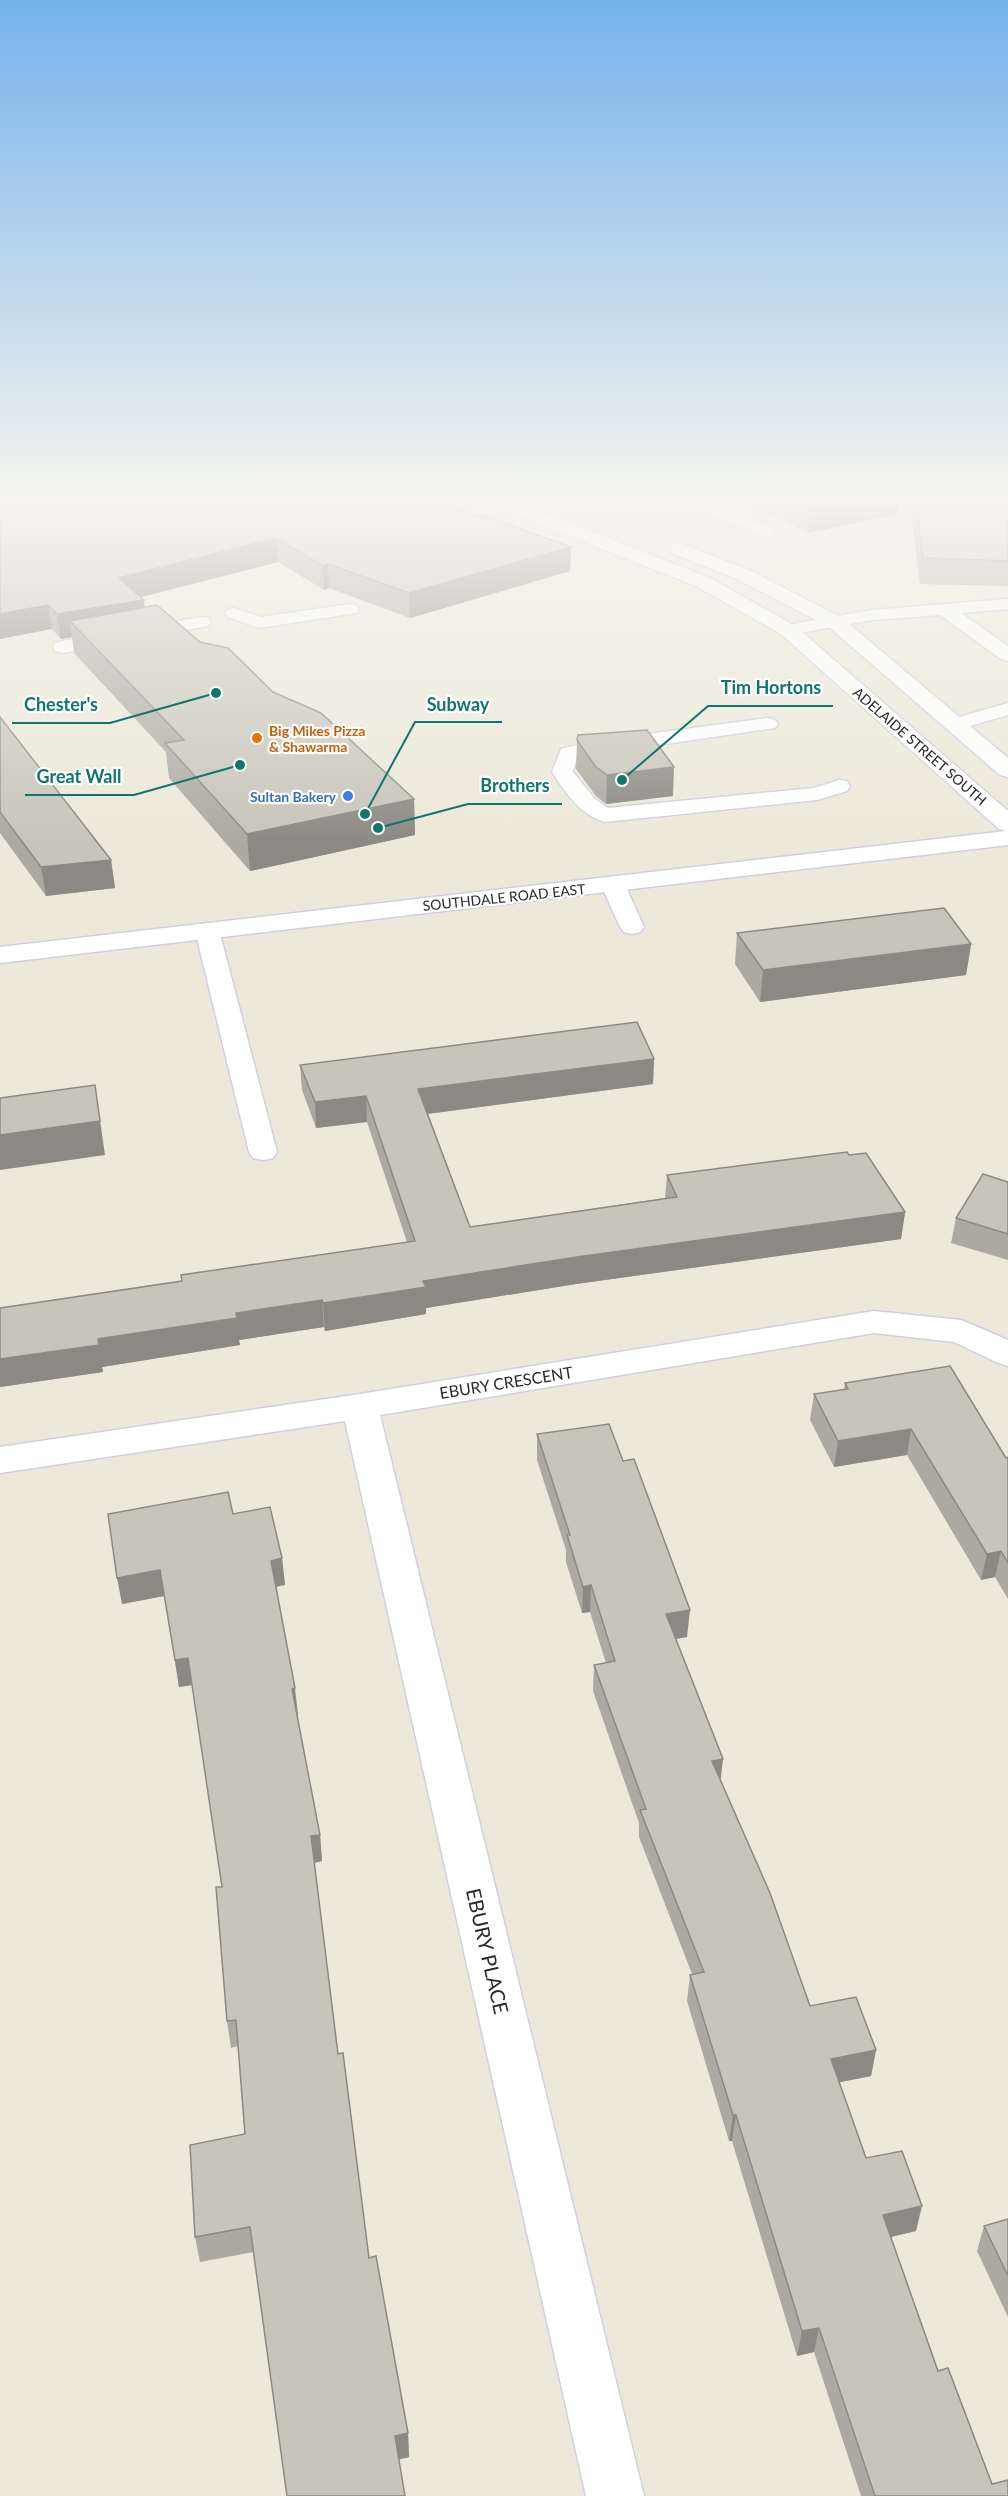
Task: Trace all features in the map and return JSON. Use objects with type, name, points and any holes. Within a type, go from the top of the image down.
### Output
[{"type":"street","name":"ADELAIDE STREET SOUTH","points":[[753,610],[788,630],[1008,824]]},
{"type":"street","points":[[813,610],[835,622],[1008,770]]},
{"type":"street","name":"SOUTHDALE ROAD EAST","points":[[0,955],[1008,838]]},
{"type":"street","name":"EBURY CRESCENT","points":[[0,1460],[360,1406],[874,1322],[962,1331],[1008,1353]]},
{"type":"street","name":"EBURY PLACE","points":[[360,1406],[615,2496]]},
{"type":"lane","points":[[234,613],[259,622],[340,610]]},
{"type":"lane","points":[[788,630],[872,615],[917,610]]},
{"type":"lane","points":[[945,610],[1008,655]]},
{"type":"lane","points":[[62,647],[202,622]]},
{"type":"lane","points":[[956,724],[1008,709]]},
{"type":"lane","points":[[768,724],[588,748],[568,753],[562,772],[584,801],[605,815],[817,794],[839,786]]},
{"type":"lane","points":[[613,885],[632,927]]},
{"type":"lane","points":[[207,930],[263,1152]]},
{"type":"building","points":[[0,610],[19,610],[0,614]]},
{"type":"building","points":[[53,610],[79,610],[57,614]]},
{"type":"building","points":[[127,610],[163,610],[200,642],[228,648],[273,692],[321,713],[414,799],[247,834],[165,743],[184,740],[70,621]]},
{"type":"building","points":[[0,717],[111,860],[41,867],[0,812]]},
{"type":"building","points":[[647,730],[674,767],[607,775],[596,767],[577,740],[578,735]]},
{"type":"building","points":[[944,908],[971,944],[763,970],[737,933]]},
{"type":"building","points":[[637,1022],[654,1059],[418,1089],[470,1227],[677,1197],[667,1175],[847,1152],[849,1155],[866,1153],[905,1212],[577,1257],[423,1281],[426,1287],[323,1303],[322,1300],[236,1313],[237,1318],[98,1339],[99,1345],[0,1359],[0,1308],[182,1281],[181,1275],[415,1241],[366,1096],[315,1102],[300,1065]]},
{"type":"building","points":[[95,1085],[100,1121],[0,1135],[0,1098]]},
{"type":"building","points":[[983,1174],[1008,1182],[1008,1234],[956,1218]]},
{"type":"building","points":[[950,1366],[1006,1458],[1008,1457],[1008,1563],[1001,1551],[987,1554],[911,1429],[838,1441],[814,1394],[848,1389],[845,1383]]},
{"type":"building","points":[[609,1424],[623,1461],[634,1459],[690,1610],[666,1614],[723,1759],[712,1761],[770,1893],[810,2006],[856,1997],[876,2050],[831,2059],[866,2158],[902,2151],[922,2206],[883,2215],[938,2371],[948,2368],[992,2484],[1008,2480],[1008,2496],[875,2496],[819,2328],[802,2331],[736,2115],[733,2115],[690,1975],[704,1972],[640,1810],[646,1809],[594,1665],[615,1661],[591,1585],[583,1587],[567,1535],[570,1535],[537,1434]]},
{"type":"building","points":[[228,1492],[233,1514],[270,1507],[282,1558],[271,1561],[295,1688],[292,1689],[320,1835],[311,1836],[338,2054],[343,2053],[369,2258],[376,2256],[408,2433],[395,2436],[405,2496],[287,2496],[250,2227],[195,2237],[190,2145],[245,2134],[236,2020],[227,2021],[216,1887],[222,1887],[188,1658],[175,1660],[160,1570],[117,1578],[108,1514]]},
{"type":"building","points":[[1008,2219],[1008,2276],[984,2226]]},
{"type":"place","name":"Chester's","points":[[216,693]]},
{"type":"place","name":"Big Mikes Pizza & Shawarma","points":[[257,738]]},
{"type":"place","name":"Great Wall","points":[[240,765]]},
{"type":"place","name":"Tim Hortons","points":[[622,780]]},
{"type":"place","name":"Sultan Bakery","points":[[348,796]]},
{"type":"place","name":"Subway","points":[[365,814]]},
{"type":"place","name":"Brothers","points":[[378,828]]}]
